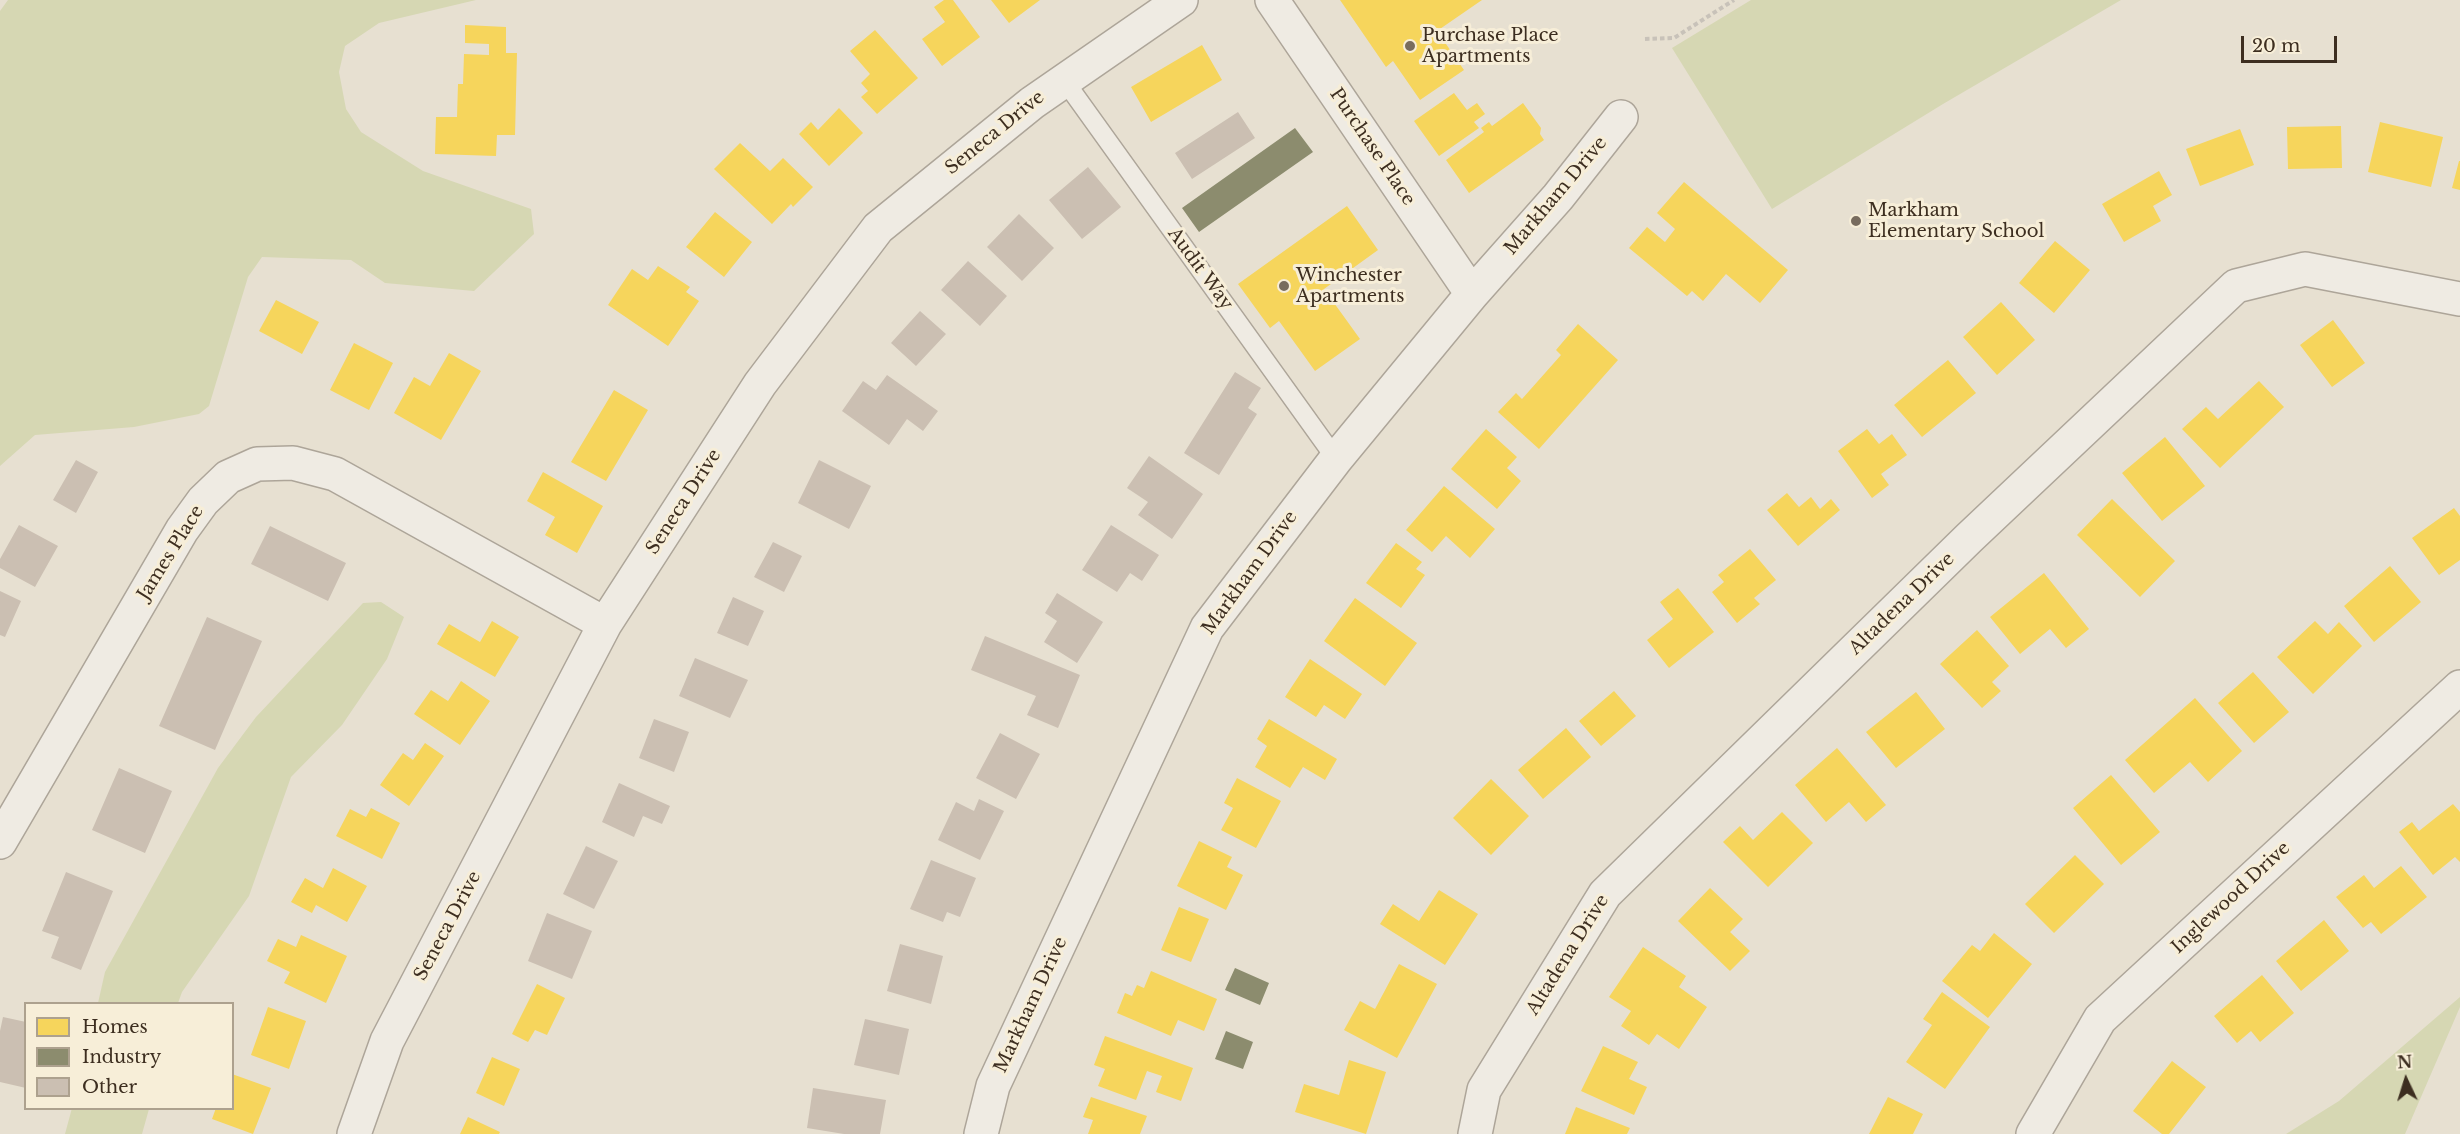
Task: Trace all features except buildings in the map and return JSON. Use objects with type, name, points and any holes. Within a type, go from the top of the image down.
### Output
[{"type":"street","name":"Seneca Drive","points":[[354,1134],[387,1041],[605,624],[760,384],[878,228],[1064,80],[1181,0]]},
{"type":"street","name":"Purchase Place","points":[[1272,0],[1472,294]]},
{"type":"street","name":"Markham Drive","points":[[981,1134],[993,1086],[1207,628],[1336,459],[1472,294],[1558,197],[1621,117]]},
{"type":"street","name":"Altadena Drive","points":[[1475,1134],[1484,1090],[1605,894],[1969,538],[2236,286],[2304,269],[2460,299]]},
{"type":"street","name":"James Place","points":[[0,842],[182,530],[203,501],[228,477],[257,464],[294,463],[335,474],[605,624]]},
{"type":"street","name":"Inglewood Drive","points":[[2033,1134],[2100,1019],[2460,687]]},
{"type":"lane","name":"Audit Way","points":[[1064,80],[1336,459]]},
{"type":"path","points":[[1645,39],[1674,38],[1734,0]]},
{"type":"green space","points":[[8,0],[476,0],[379,23],[345,46],[339,72],[346,109],[361,132],[423,171],[531,209],[534,234],[474,291],[385,283],[351,260],[262,257],[248,277],[209,406],[199,414],[134,427],[35,435],[0,466],[0,11]]},
{"type":"green space","points":[[1751,0],[2121,0],[1943,104],[1772,209],[1672,48]]},
{"type":"green space","points":[[381,602],[404,617],[387,659],[342,725],[291,777],[249,896],[182,992],[178,1002],[98,1002],[105,972],[218,768],[256,717],[363,603]]},
{"type":"green space","points":[[2460,997],[2460,1007],[2405,1134],[2286,1134],[2339,1101]]},
{"type":"green space","points":[[71,1110],[149,1110],[142,1134],[65,1134]]},
{"type":"place","name":"Purchase Place Apartments","points":[[1410,46]]},
{"type":"place","name":"Markham Elementary School","points":[[1856,221]]},
{"type":"place","name":"Winchester Apartments","points":[[1284,286]]}]
